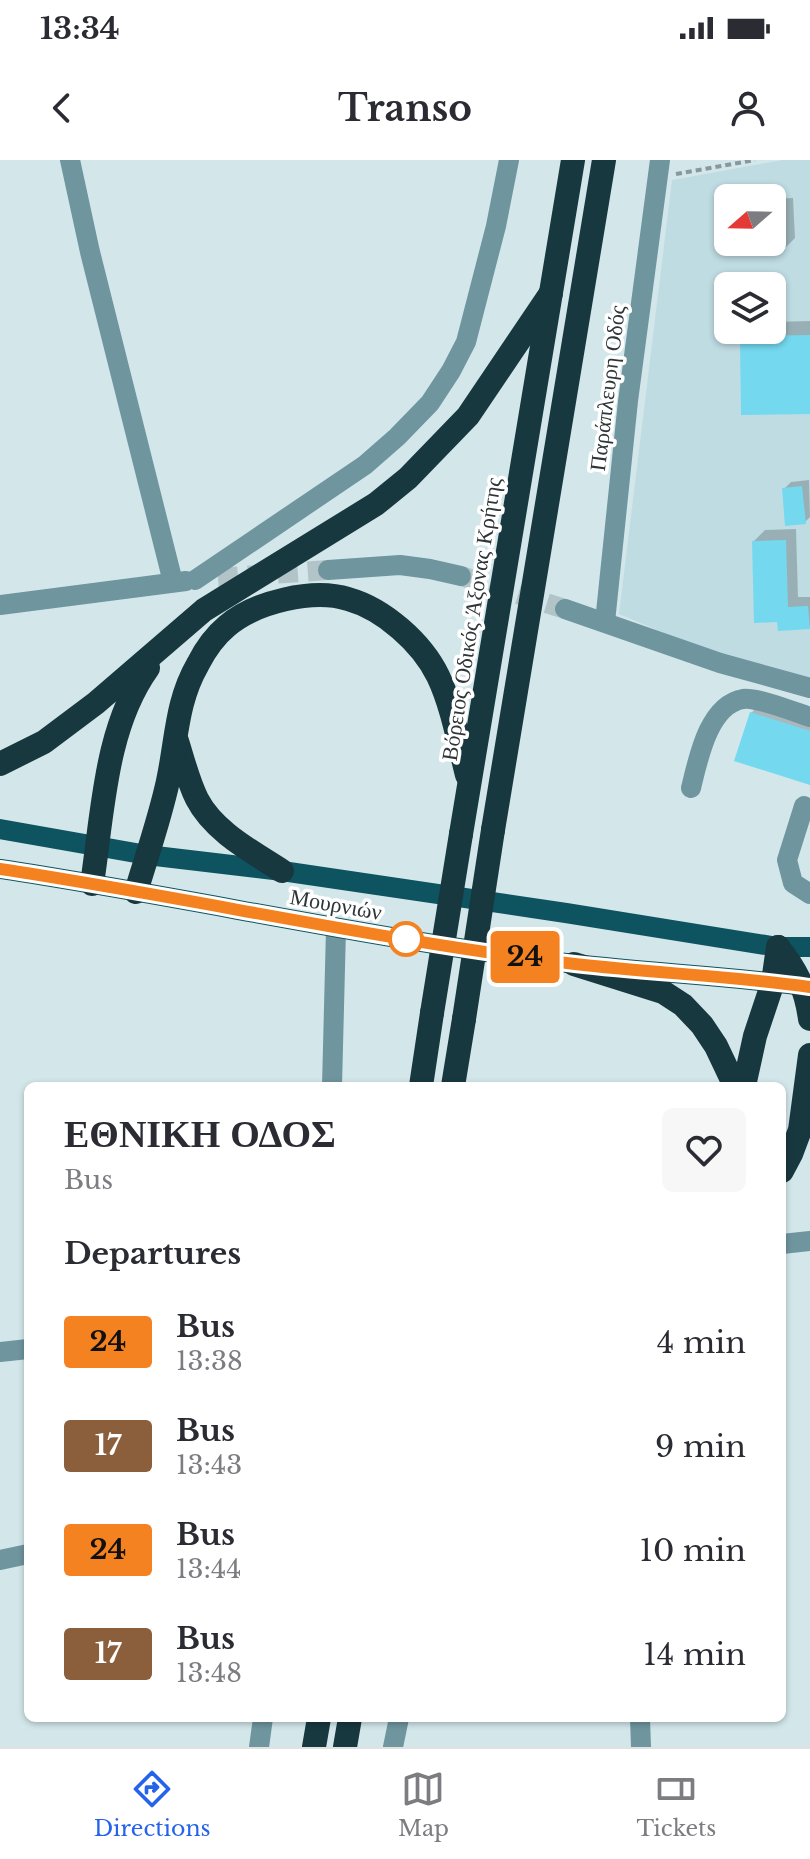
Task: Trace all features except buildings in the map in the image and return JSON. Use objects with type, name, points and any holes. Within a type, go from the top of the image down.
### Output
[{"type":"highway","name":"Βόρειος Οδικός Άξονας Κρήτης","points":[[422,1082],[573,160]]},
{"type":"highway","points":[[454,1082],[604,160]]},
{"type":"highway","points":[[0,764],[44,742],[96,703],[204,610],[376,504],[408,478],[468,416],[551,293]]},
{"type":"highway","points":[[136,892],[168,780],[182,699],[198,663],[230,623],[280,600],[314,595],[348,598],[375,610],[398,626],[438,676],[469,785]]},
{"type":"highway","points":[[92,884],[111,751],[138,682],[166,643]]},
{"type":"highway","points":[[175,734],[188,778],[198,801],[211,819],[235,840],[282,871]]},
{"type":"highway","points":[[745,1082],[755,1036],[773,982],[778,947]]},
{"type":"highway","points":[[778,947],[806,986],[810,1019]]},
{"type":"highway","points":[[574,964],[663,992],[683,1005],[716,1046],[733,1082]]},
{"type":"highway","points":[[786,1165],[800,1130],[810,1055]]},
{"type":"highway","points":[[786,1170],[810,1151]]},
{"type":"highway","points":[[314,1747],[318,1722]]},
{"type":"highway","points":[[345,1747],[349,1722]]},
{"type":"main road","points":[[0,829],[147,855],[282,871],[778,947],[810,947]]},
{"type":"main road","name":"Μουρνιών","points":[[0,869],[336,929],[574,964],[806,986]]},
{"type":"street","points":[[70,160],[173,582]]},
{"type":"street","points":[[195,580],[365,465],[430,403],[466,342],[496,226],[509,160]]},
{"type":"street","name":"Παράπλευρη Οδός","points":[[605,622],[628,401],[659,168]]},
{"type":"street","points":[[328,570],[400,565],[461,576]]},
{"type":"street","points":[[0,605],[218,578]]},
{"type":"street","points":[[565,609],[720,663],[810,688]]},
{"type":"street","points":[[691,788],[710,728],[724,707],[744,699],[810,717]]},
{"type":"street","points":[[804,806],[787,860],[793,883],[810,894]]},
{"type":"street","points":[[332,1082],[336,929]]},
{"type":"street","points":[[778,947],[810,956]]},
{"type":"street","points":[[786,1244],[810,1241]]},
{"type":"street","points":[[0,1352],[24,1349]]},
{"type":"street","points":[[0,1560],[24,1555]]},
{"type":"street","points":[[259,1747],[262,1722]]},
{"type":"street","points":[[393,1747],[398,1722]]},
{"type":"street","points":[[640,1722],[641,1747]]},
{"type":"path","points":[[659,168],[755,160]]},
{"type":"shaded area","points":[[782,160],[810,160],[810,679],[709,652],[619,614],[672,180]]},
{"type":"tunnel","points":[[218,578],[328,570]]},
{"type":"tunnel","points":[[461,576],[565,609]]},
{"type":"bus line","name":"24","points":[[0,869],[336,929],[574,964],[810,987]]}]
